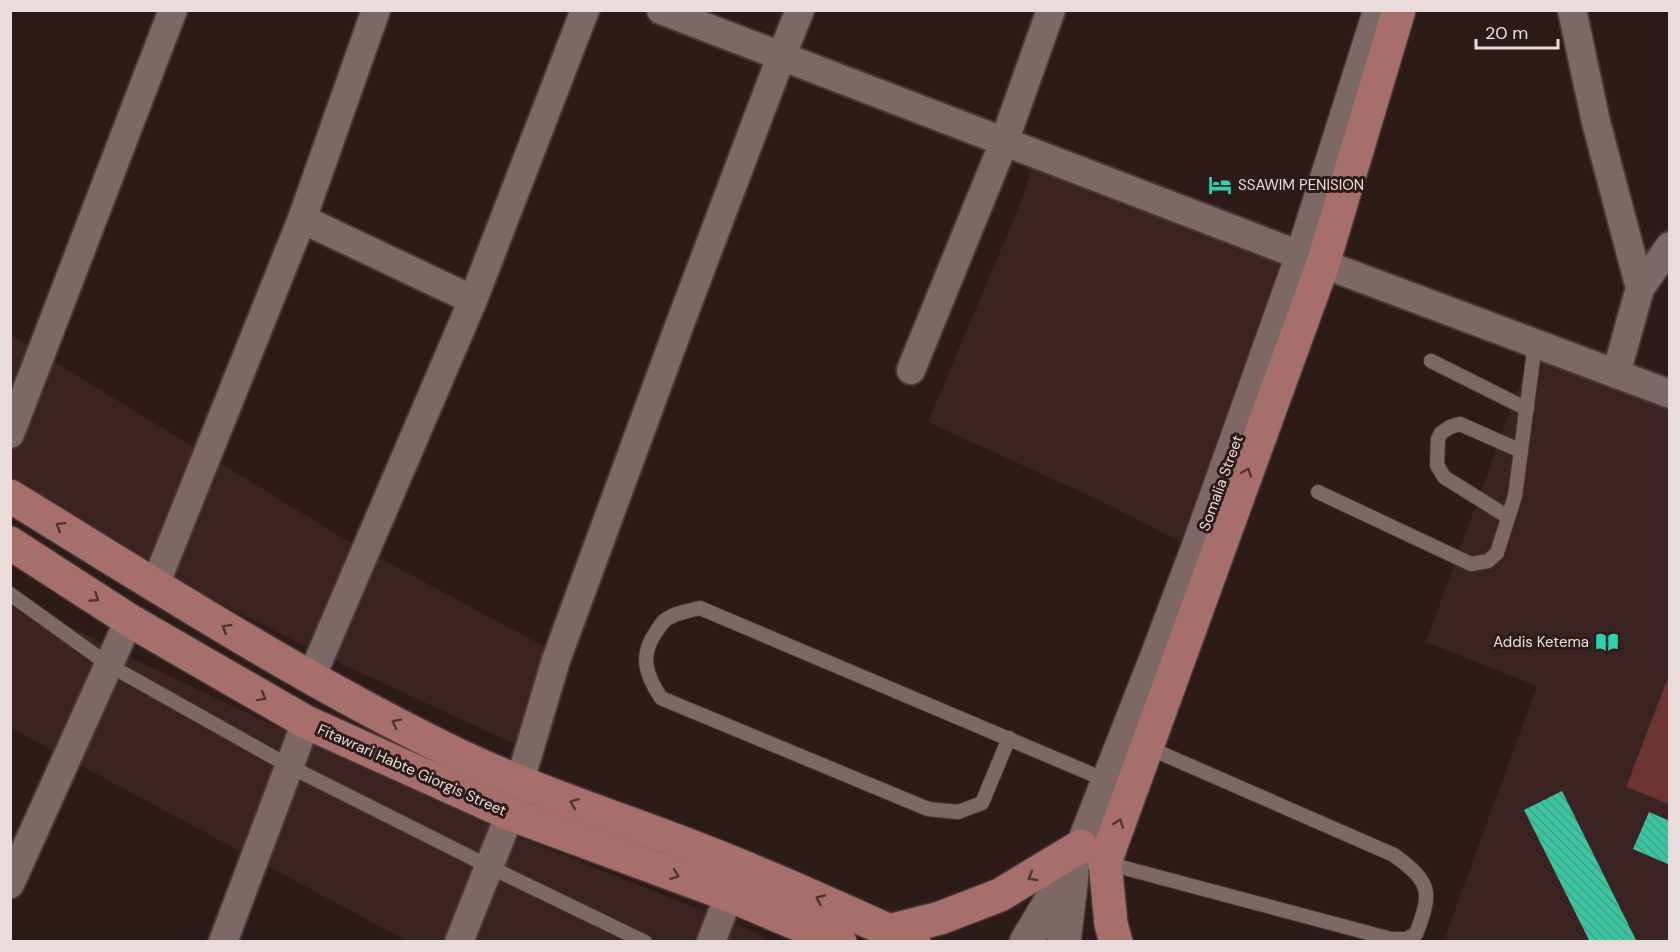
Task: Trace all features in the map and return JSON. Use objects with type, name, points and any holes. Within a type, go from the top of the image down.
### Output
[{"type":"main road","name":"Somalia Street","points":[[1026,942],[1087,857],[1108,781],[1312,260],[1380,10]]},
{"type":"main road","points":[[1064,942],[1087,857],[1147,747],[1399,10]]},
{"type":"main road","points":[[10,496],[312,678],[458,755],[519,782],[752,870],[902,936],[1087,857]]},
{"type":"main road","name":"Fitawrari Habte Giorgis Street","points":[[10,543],[129,620],[306,722],[510,814],[729,895],[840,942]]},
{"type":"main road","points":[[1087,857],[1116,942]]},
{"type":"street","points":[[10,434],[173,10]]},
{"type":"street","points":[[155,585],[302,219],[376,10]]},
{"type":"street","points":[[312,678],[473,300],[585,10]]},
{"type":"street","points":[[661,10],[1312,260],[1670,394]]},
{"type":"street","points":[[459,942],[510,814],[556,660],[800,10]]},
{"type":"street","points":[[911,370],[1004,142],[1051,10]]},
{"type":"street","points":[[1572,10],[1596,122],[1640,288]]},
{"type":"street","points":[[302,219],[473,300]]},
{"type":"street","points":[[1616,374],[1640,288],[1670,246]]},
{"type":"street","points":[[10,884],[129,620]]},
{"type":"street","points":[[224,942],[306,722]]},
{"type":"street","points":[[711,942],[729,895]]},
{"type":"lane","points":[[1318,492],[1471,564],[1488,561],[1497,553],[1515,496],[1535,344]]},
{"type":"lane","points":[[1431,361],[1527,409]]},
{"type":"lane","points":[[1509,517],[1444,477],[1437,465],[1438,439],[1441,433],[1460,424],[1521,450]]},
{"type":"lane","points":[[10,594],[109,665],[290,766],[645,942]]},
{"type":"lane","points":[[1009,738],[982,804],[958,812],[928,809],[661,698],[650,681],[645,663],[651,640],[664,621],[679,613],[700,608],[1009,738],[1108,781]]},
{"type":"lane","points":[[1087,857],[1391,939],[1406,939],[1416,934],[1426,907],[1427,897],[1421,880],[1410,867],[1394,855],[1147,747]]},
{"type":"shaded area","points":[[1035,160],[1303,261],[1200,552],[1105,503],[928,422],[1019,207]]},
{"type":"shaded area","points":[[10,335],[346,540],[560,655],[523,748],[329,658],[151,569],[11,480]]},
{"type":"shaded area","points":[[1534,346],[1669,398],[1669,941],[1444,940],[1537,686],[1426,642]]},
{"type":"shaded area","points":[[10,595],[121,653],[302,739],[514,835],[751,930],[768,941],[407,941],[11,728]]},
{"type":"shaded area","points":[[1669,675],[1669,804],[1626,787]]},
{"type":"building","points":[[1562,791],[1636,940],[1634,942],[1590,942],[1524,810]]},
{"type":"building","points":[[1649,812],[1670,821],[1670,865],[1633,849]]},
{"type":"place","name":"SSAWIM PENISION","points":[[1220,185]]},
{"type":"place","name":"Addis Ketema","points":[[1607,642]]}]
